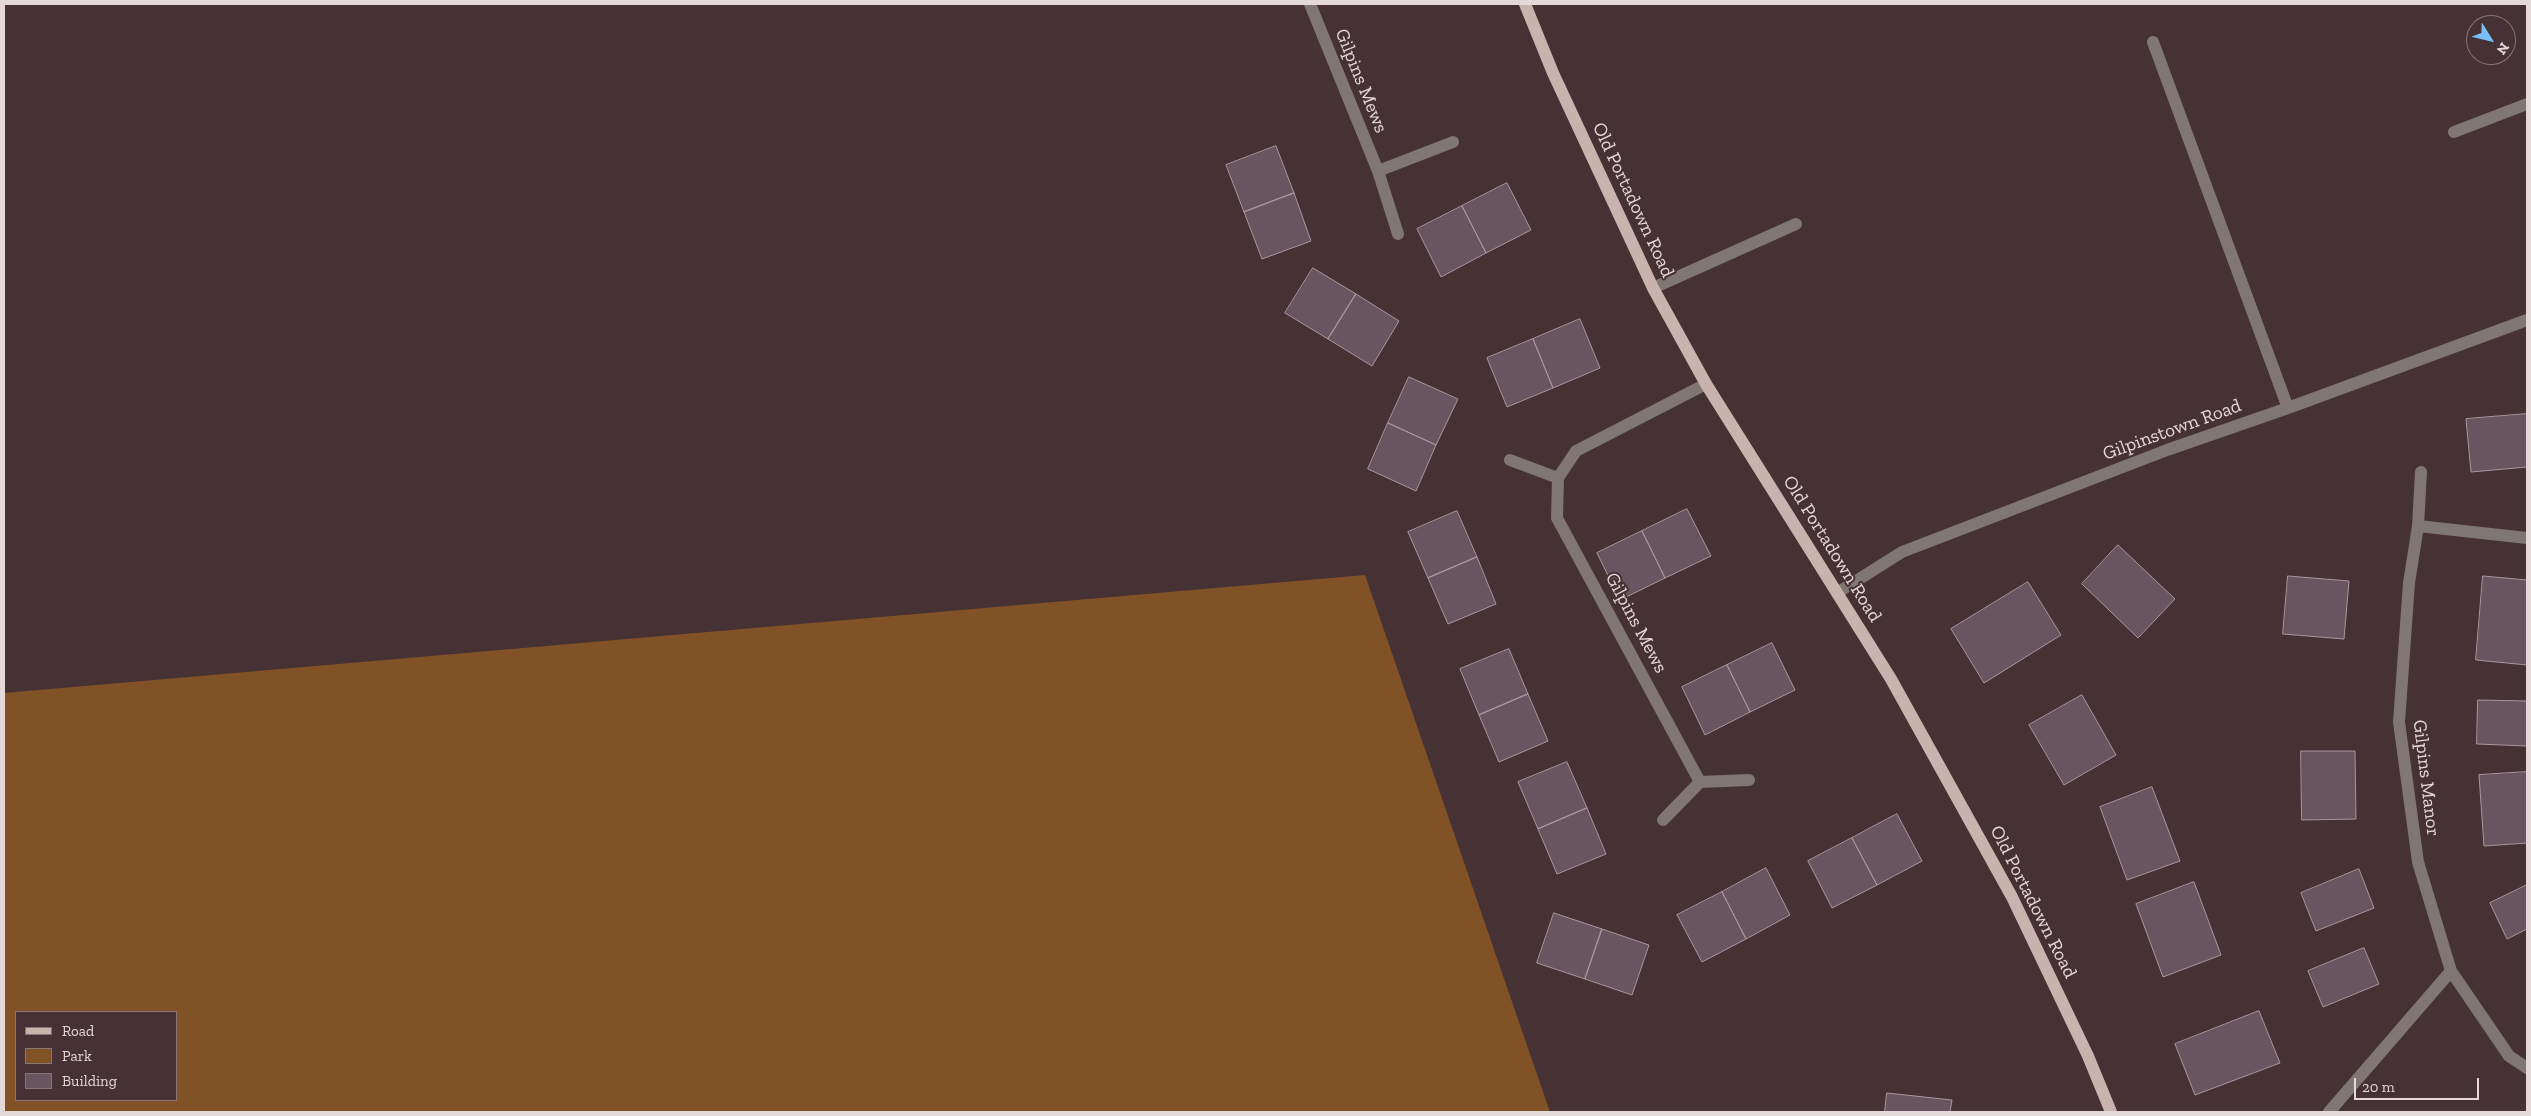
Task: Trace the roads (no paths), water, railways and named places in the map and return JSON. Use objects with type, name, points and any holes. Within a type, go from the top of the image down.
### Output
[{"type":"main road","name":"Old Portadown Road","points":[[1525,4],[1553,74],[1653,288],[1706,384],[1891,679],[2012,897],[2088,1056],[2111,1112]]},
{"type":"street","name":"Gilpins Mews","points":[[1310,4],[1378,171],[1398,234]]},
{"type":"street","points":[[2153,42],[2288,408]]},
{"type":"street","points":[[2454,132],[2527,104]]},
{"type":"street","points":[[1378,171],[1453,142]]},
{"type":"street","points":[[1653,288],[1796,224]]},
{"type":"street","name":"Gilpinstown Road","points":[[1837,593],[1902,552],[2167,450],[2288,408],[2527,320]]},
{"type":"street","points":[[1510,460],[1558,478],[1576,451],[1706,384]]},
{"type":"street","name":"Gilpins Manor","points":[[2421,472],[2418,526],[2409,583],[2399,722],[2418,862],[2451,971],[2509,1056],[2527,1068]]},
{"type":"street","name":"Gilpins Mews","points":[[1558,478],[1557,518],[1700,782]]},
{"type":"street","points":[[2418,526],[2527,538]]},
{"type":"street","points":[[1663,820],[1700,782],[1749,780]]},
{"type":"street","points":[[2329,1112],[2451,971]]}]
